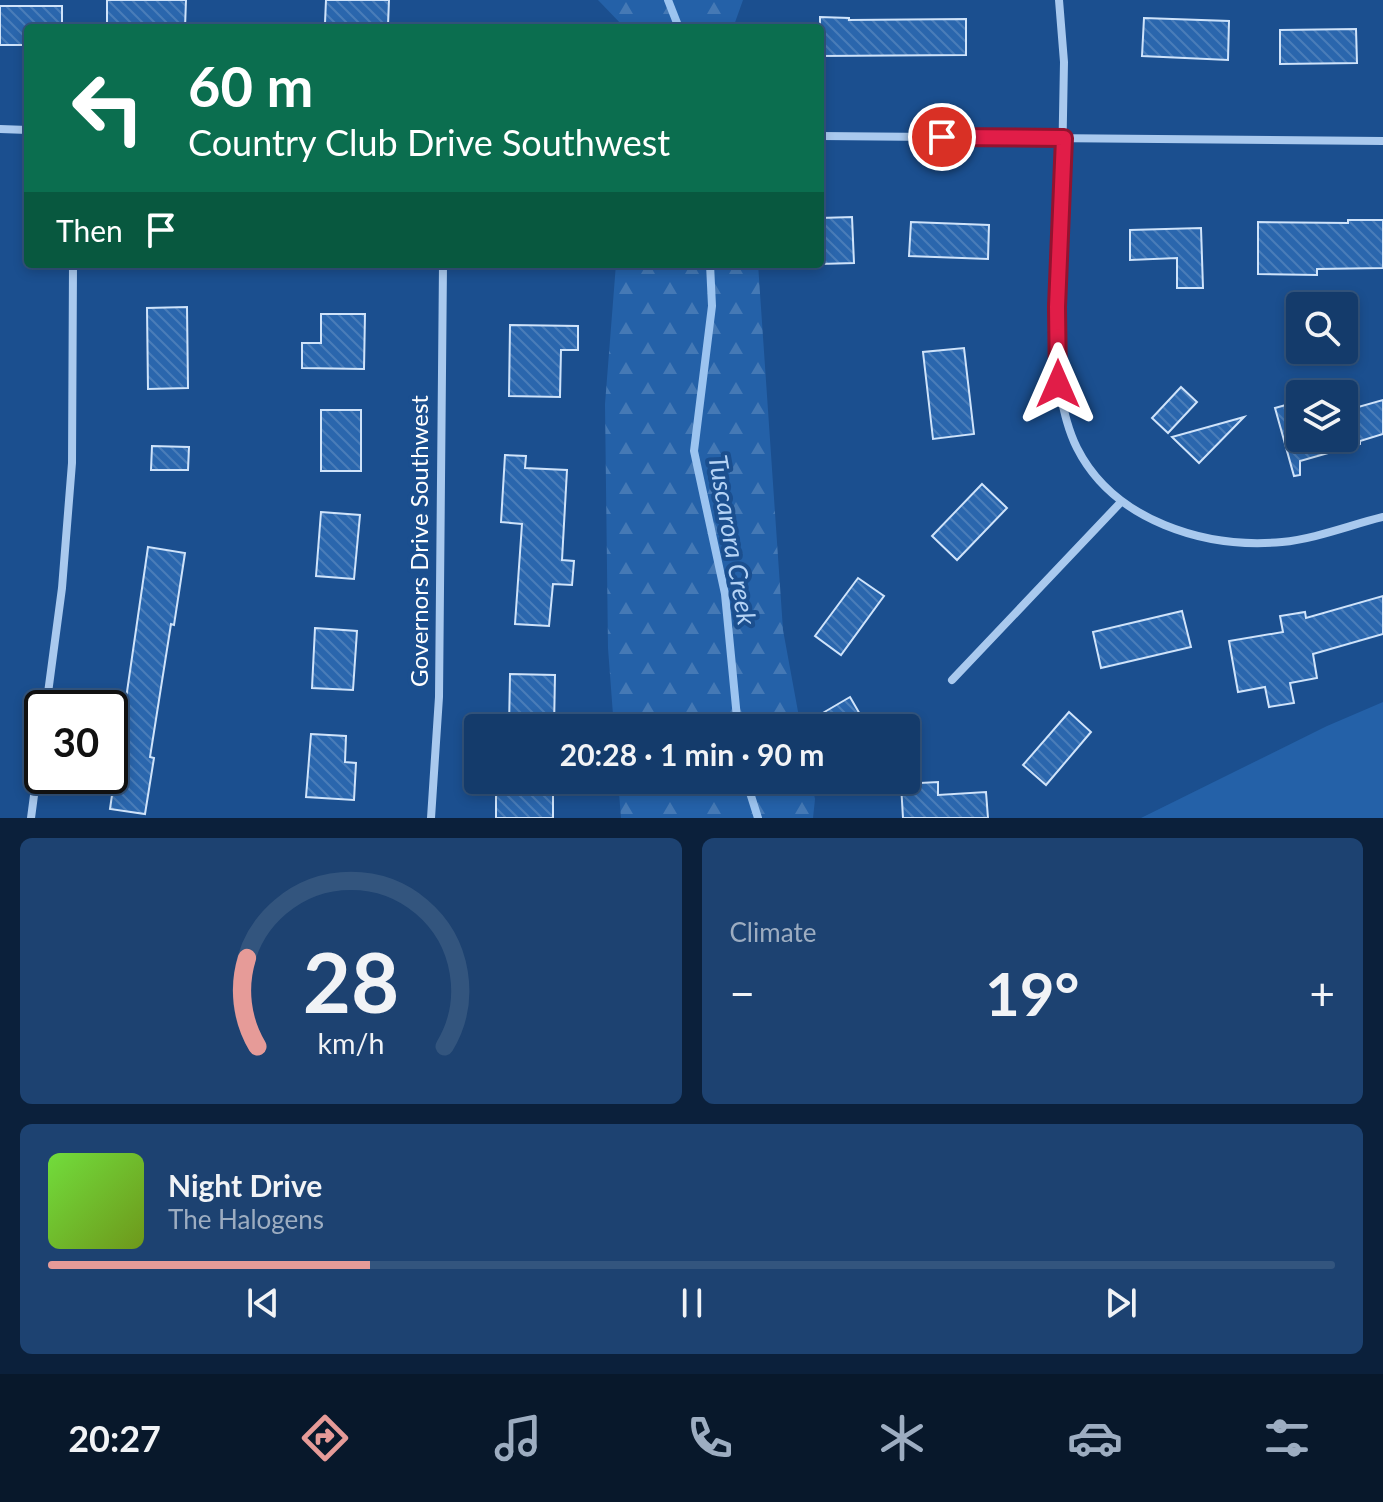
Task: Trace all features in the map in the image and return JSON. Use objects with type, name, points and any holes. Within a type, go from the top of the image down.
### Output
[{"type":"street","points":[[1059,0],[1064,62],[1064,138],[1057,307],[1058,384],[1077,449],[1096,477],[1121,502],[1167,526],[1208,540],[1244,544],[1286,542],[1383,517]]},
{"type":"street","points":[[0,129],[24,130]]},
{"type":"street","points":[[824,136],[1383,141]]},
{"type":"street","points":[[48,690],[62,588],[72,463],[73,268]]},
{"type":"street","name":"Governors Drive Southwest","points":[[431,818],[439,697],[443,268]]},
{"type":"street","points":[[952,680],[1121,502]]},
{"type":"street","points":[[31,818],[34,794]]},
{"type":"green space","points":[[598,0],[743,0],[734,24],[621,24]]},
{"type":"green space","points":[[616,268],[758,268],[783,630],[798,714],[613,714],[608,648],[605,404]]},
{"type":"green space","points":[[1383,702],[1383,818],[1141,818],[1327,726]]},
{"type":"green space","points":[[619,794],[814,794],[815,799],[813,818],[621,818]]},
{"type":"building","points":[[107,0],[186,0],[185,24],[107,24]]},
{"type":"building","points":[[326,0],[389,0],[388,24],[325,23]]},
{"type":"building","points":[[0,6],[62,6],[62,24],[24,24],[24,45],[0,45]]},
{"type":"building","points":[[820,17],[849,20],[966,19],[966,55],[824,56],[824,24],[820,24]]},
{"type":"building","points":[[1144,18],[1229,21],[1228,60],[1142,56]]},
{"type":"building","points":[[1356,29],[1357,63],[1280,64],[1280,30]]},
{"type":"building","points":[[852,217],[854,263],[824,264],[824,218]]},
{"type":"building","points":[[1348,220],[1383,220],[1383,268],[1317,269],[1317,275],[1258,274],[1258,222],[1348,223]]},
{"type":"building","points":[[911,222],[989,225],[988,259],[909,256]]},
{"type":"building","points":[[1201,228],[1203,288],[1177,288],[1177,258],[1130,260],[1130,230]]},
{"type":"building","points":[[187,307],[188,388],[148,389],[147,308]]},
{"type":"building","points":[[321,314],[365,314],[364,369],[302,368],[302,343],[321,343]]},
{"type":"building","points":[[510,325],[578,326],[578,350],[561,350],[560,397],[509,396]]},
{"type":"building","points":[[964,348],[974,434],[933,439],[923,352]]},
{"type":"building","points":[[1181,387],[1197,402],[1168,433],[1152,418]]},
{"type":"building","points":[[1383,400],[1383,434],[1360,441],[1358,445],[1358,407]]},
{"type":"building","points":[[1286,405],[1286,447],[1275,408]]},
{"type":"building","points":[[321,410],[361,410],[361,471],[321,471]]},
{"type":"building","points":[[1244,417],[1199,463],[1172,437]]},
{"type":"building","points":[[152,446],[189,447],[188,470],[151,470]]},
{"type":"building","points":[[1287,452],[1332,452],[1300,461],[1300,475],[1294,476]]},
{"type":"building","points":[[505,455],[526,456],[525,468],[567,470],[562,560],[574,561],[572,585],[553,584],[549,626],[515,624],[522,524],[501,522]]},
{"type":"building","points":[[982,484],[1007,508],[957,560],[932,536]]},
{"type":"building","points":[[321,512],[360,515],[354,579],[316,576]]},
{"type":"building","points":[[148,547],[185,553],[150,757],[154,758],[145,814],[110,809],[112,794],[128,794],[127,690]]},
{"type":"building","points":[[858,578],[884,596],[841,655],[815,636]]},
{"type":"building","points":[[1383,596],[1383,634],[1313,654],[1317,678],[1290,683],[1294,703],[1269,707],[1265,687],[1238,692],[1229,641],[1283,632],[1280,616],[1305,612],[1306,618]]},
{"type":"building","points":[[1182,611],[1191,647],[1101,668],[1093,632]]},
{"type":"building","points":[[315,628],[357,631],[353,690],[312,688]]},
{"type":"building","points":[[510,674],[555,675],[554,714],[509,714]]},
{"type":"building","points":[[850,697],[860,714],[821,714]]},
{"type":"building","points":[[1069,712],[1091,732],[1046,785],[1023,765]]},
{"type":"building","points":[[311,734],[346,736],[345,762],[356,763],[354,800],[306,797]]},
{"type":"building","points":[[938,782],[938,795],[986,792],[988,818],[903,818],[902,794],[920,794],[920,783]]},
{"type":"building","points":[[496,794],[553,794],[553,818],[496,818]]},
{"type":"waterway","name":"Tuscarora Creek","points":[[668,0],[677,24]]},
{"type":"waterway","name":"Tuscarora Creek","points":[[710,268],[712,306],[694,451],[725,594],[737,714]]},
{"type":"waterway","name":"Tuscarora Creek","points":[[750,794],[758,818]]},
{"type":"route","points":[[942,137],[1064,138],[1057,307],[1058,384]]}]
